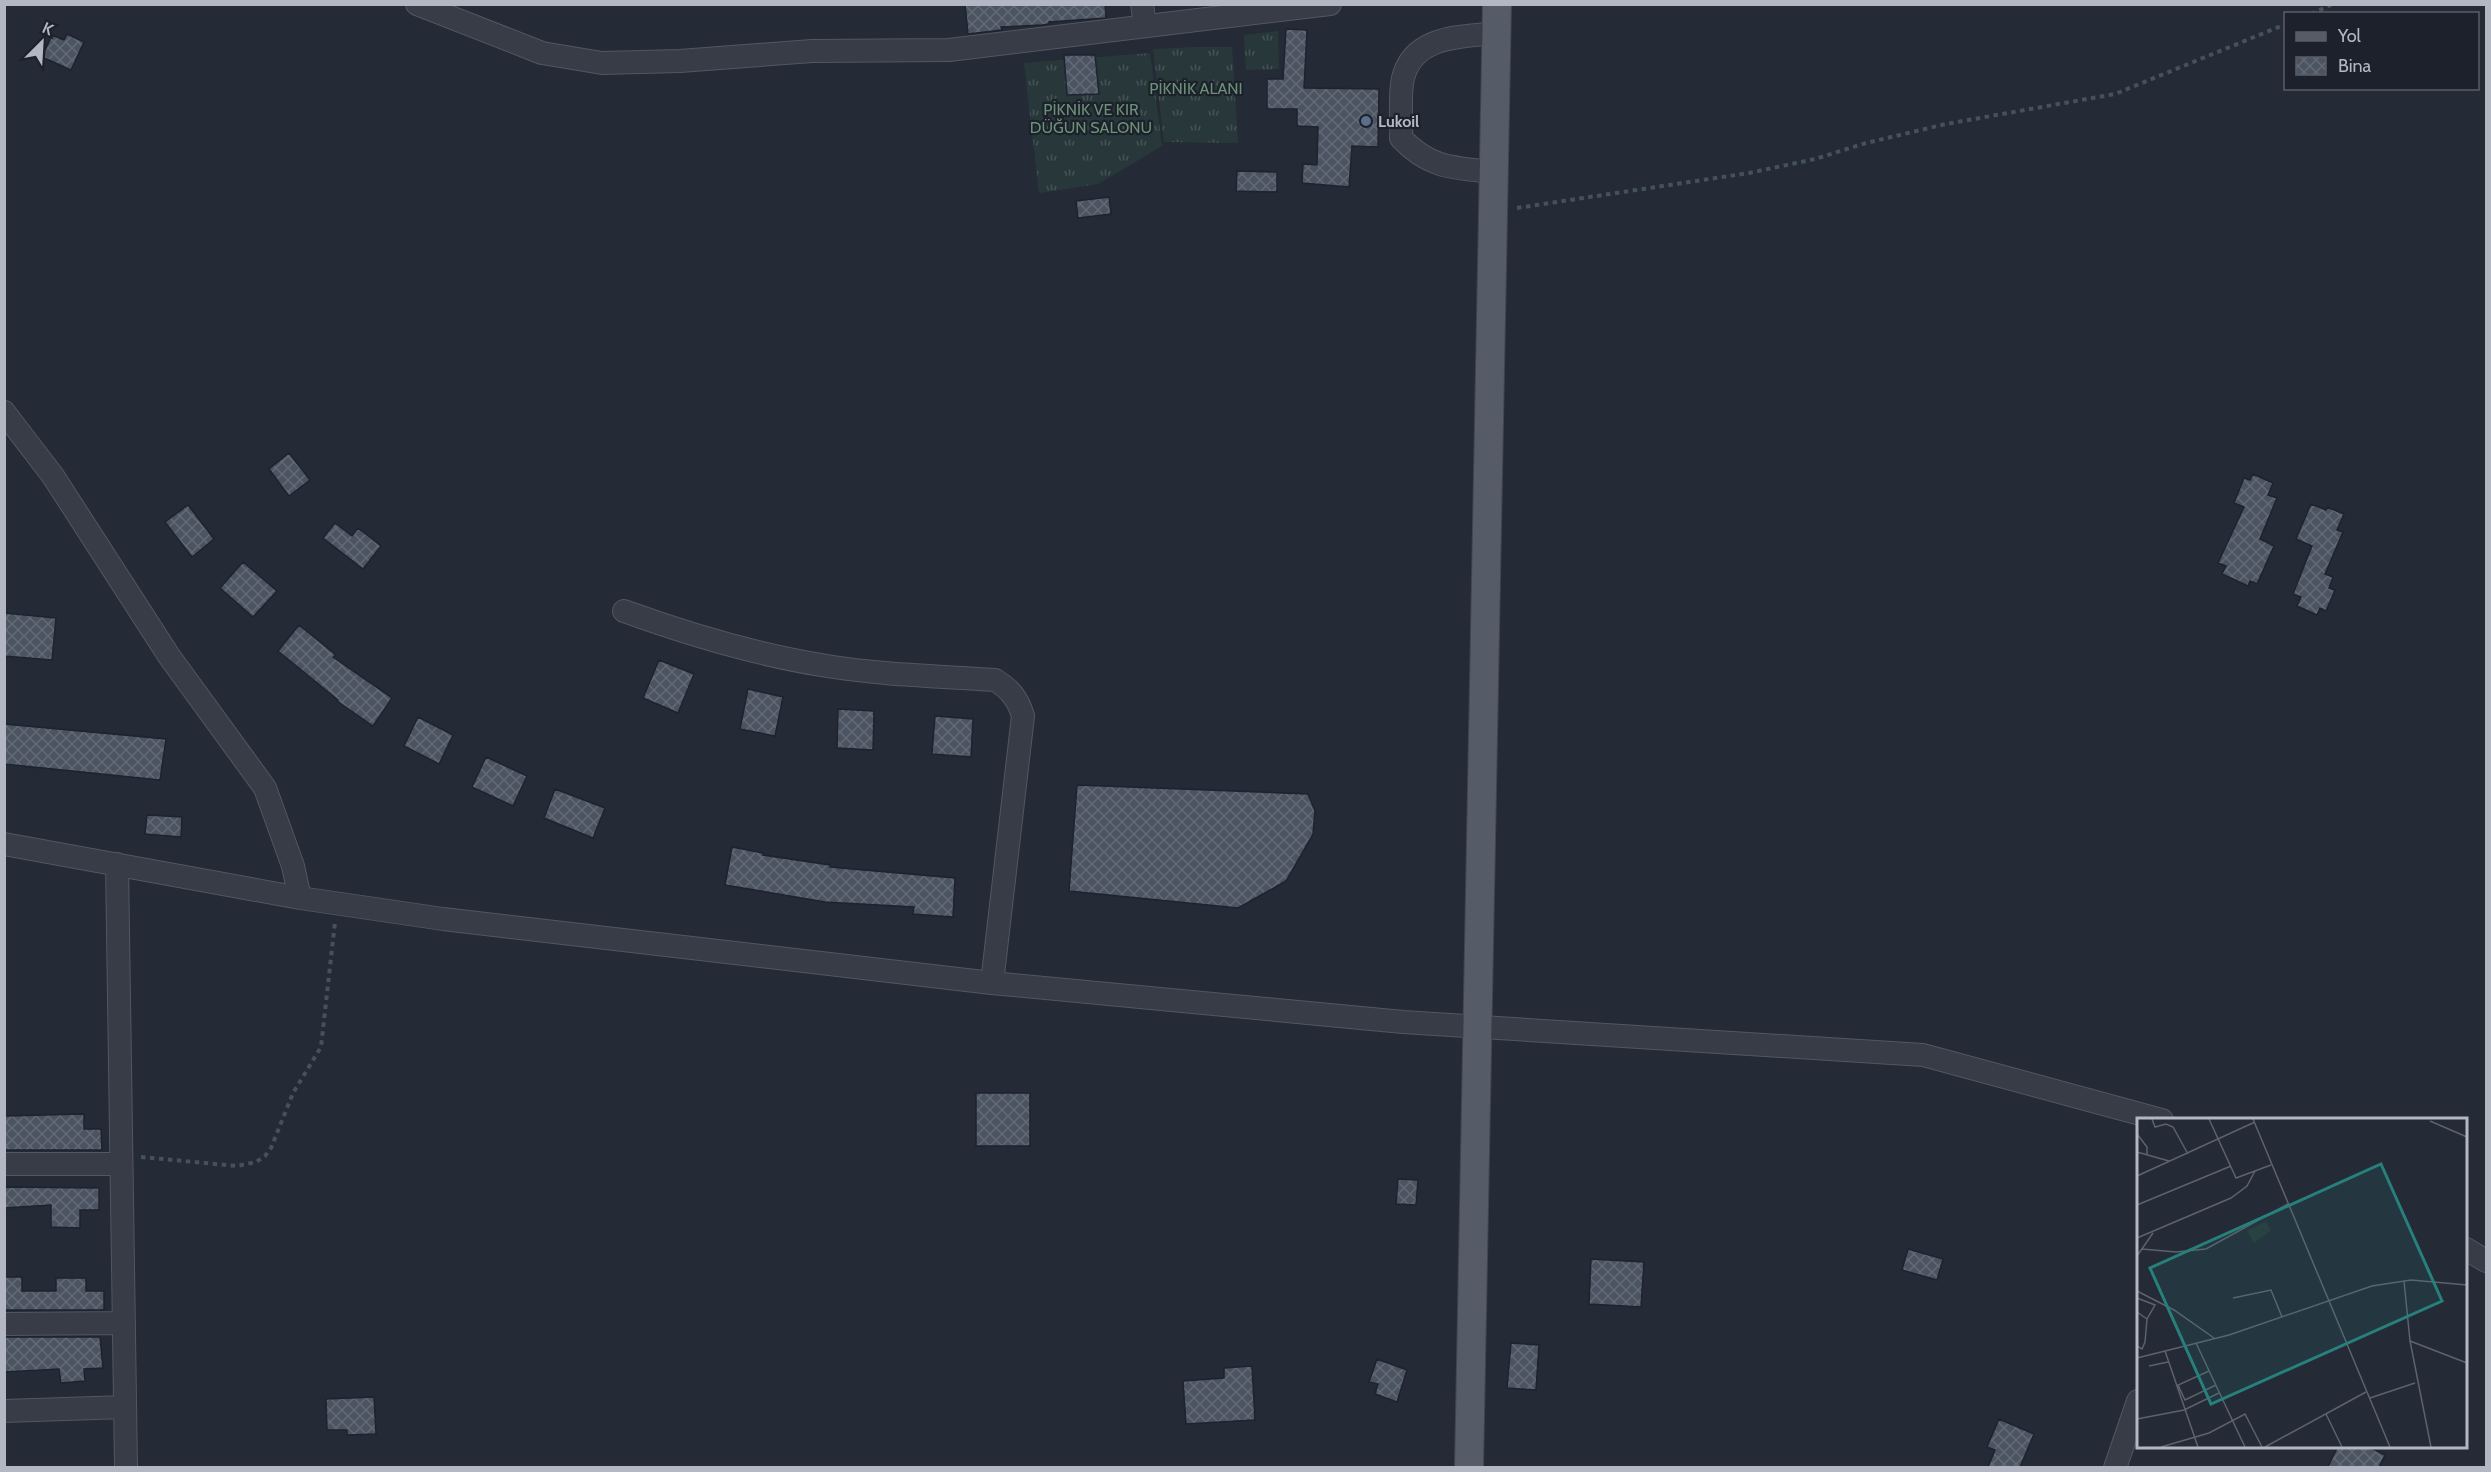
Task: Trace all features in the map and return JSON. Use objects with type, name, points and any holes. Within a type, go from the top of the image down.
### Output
[{"type":"main road","points":[[1469,1467],[1497,4]]},
{"type":"street","points":[[417,4],[542,53],[602,63],[680,61],[812,51],[949,50],[1143,15],[1330,4]]},
{"type":"street","points":[[1494,172],[1443,167],[1411,148],[1401,138],[1403,79],[1407,68],[1418,53],[1433,42],[1444,38],[1496,33]]},
{"type":"street","points":[[4,412],[53,476],[169,656],[265,788],[293,866],[300,898]]},
{"type":"street","points":[[624,611],[672,628],[772,656],[884,673],[996,680],[1012,693],[1023,716],[992,983]]},
{"type":"street","points":[[4,843],[335,904],[443,919],[992,983],[1477,1027],[1923,1055],[2158,1118]]},
{"type":"street","points":[[117,864],[126,1467]]},
{"type":"street","points":[[4,1164],[121,1159]]},
{"type":"street","points":[[2467,1250],[2487,1261]]},
{"type":"street","points":[[4,1324],[124,1323]]},
{"type":"street","points":[[2115,1467],[2137,1406]]},
{"type":"street","points":[[4,1411],[125,1407]]},
{"type":"path","points":[[2315,12],[2333,4]]},
{"type":"path","points":[[1493,212],[1749,173],[1815,159],[1866,143],[1946,124],[2115,94],[2284,25]]},
{"type":"path","points":[[121,1159],[237,1166],[256,1162],[265,1156],[271,1148],[293,1093],[321,1047],[331,974],[335,904]]},
{"type":"green space","points":[[1278,31],[1279,69],[1246,70],[1244,35]]},
{"type":"green space","name":"PİKNİK ALANI","points":[[1232,47],[1238,143],[1164,142],[1153,49]]},
{"type":"green space","name":"PİKNİK VE KIR DÜĞUN SALONU","points":[[1150,53],[1162,146],[1098,184],[1039,193],[1024,63]]},
{"type":"building","points":[[965,4],[1105,4],[1106,18],[1001,27],[1002,30],[968,34]]},
{"type":"building","points":[[1286,29],[1307,30],[1304,88],[1379,89],[1378,147],[1352,146],[1349,187],[1302,183],[1303,164],[1317,165],[1318,127],[1297,126],[1297,109],[1267,109],[1267,79],[1283,79]]},
{"type":"building","points":[[67,34],[84,42],[71,70],[42,57],[52,35],[64,40]]},
{"type":"building","points":[[1064,55],[1095,55],[1099,94],[1067,95]]},
{"type":"building","points":[[1237,171],[1277,172],[1277,192],[1236,191]]},
{"type":"building","points":[[1109,197],[1111,214],[1078,218],[1076,201]]},
{"type":"building","points":[[289,453],[310,480],[289,496],[269,469]]},
{"type":"building","points":[[2253,474],[2273,483],[2268,495],[2277,498],[2260,539],[2274,546],[2257,584],[2250,581],[2248,586],[2222,574],[2226,566],[2218,563],[2244,507],[2234,503],[2244,478],[2250,480]]},
{"type":"building","points":[[2311,504],[2344,514],[2337,530],[2343,532],[2325,574],[2333,577],[2329,588],[2335,590],[2326,611],[2320,608],[2317,615],[2297,606],[2301,597],[2293,594],[2312,546],[2296,539]]},
{"type":"building","points":[[188,505],[214,539],[192,557],[165,522]]},
{"type":"building","points":[[335,523],[352,536],[358,528],[381,546],[363,569],[323,538]]},
{"type":"building","points":[[243,562],[277,591],[253,617],[220,588]]},
{"type":"building","points":[[4,613],[56,618],[52,660],[4,656]]},
{"type":"building","points":[[299,625],[336,655],[333,657],[392,698],[373,726],[337,701],[278,651]]},
{"type":"building","points":[[659,660],[694,674],[678,713],[643,698]]},
{"type":"building","points":[[748,689],[783,697],[775,736],[740,729]]},
{"type":"building","points":[[838,709],[874,711],[873,750],[837,748]]},
{"type":"building","points":[[935,716],[973,719],[971,757],[932,754]]},
{"type":"building","points":[[418,717],[453,735],[439,764],[404,746]]},
{"type":"building","points":[[4,724],[166,739],[160,780],[4,764]]},
{"type":"building","points":[[486,757],[527,776],[513,806],[472,787]]},
{"type":"building","points":[[1077,785],[1308,794],[1315,811],[1313,834],[1286,881],[1238,908],[1069,891]]},
{"type":"building","points":[[555,789],[605,808],[593,838],[544,818]]},
{"type":"building","points":[[147,815],[182,817],[181,837],[145,834]]},
{"type":"building","points":[[732,847],[763,853],[763,855],[830,865],[830,867],[955,878],[953,917],[913,914],[914,907],[825,902],[725,885]]},
{"type":"building","points":[[976,1093],[1030,1093],[1030,1146],[976,1146]]},
{"type":"building","points":[[84,1114],[84,1129],[101,1129],[102,1150],[4,1150],[4,1116]]},
{"type":"building","points":[[1398,1179],[1418,1180],[1416,1205],[1396,1204]]},
{"type":"building","points":[[4,1187],[99,1188],[99,1210],[80,1210],[80,1228],[51,1227],[51,1205],[4,1208]]},
{"type":"building","points":[[1908,1249],[1943,1259],[1937,1280],[1902,1270]]},
{"type":"building","points":[[1591,1259],[1644,1262],[1641,1307],[1589,1304]]},
{"type":"building","points":[[4,1277],[22,1277],[22,1291],[56,1291],[56,1278],[86,1278],[86,1291],[104,1291],[104,1310],[4,1310]]},
{"type":"building","points":[[4,1337],[100,1337],[103,1368],[84,1369],[85,1381],[61,1383],[59,1369],[4,1372]]},
{"type":"building","points":[[1511,1343],[1539,1345],[1536,1390],[1507,1388]]},
{"type":"building","points":[[1377,1359],[1407,1370],[1397,1402],[1375,1394],[1378,1384],[1369,1382]]},
{"type":"building","points":[[1252,1366],[1255,1420],[1186,1424],[1183,1381],[1224,1378],[1224,1368]]},
{"type":"building","points":[[374,1397],[376,1434],[347,1435],[347,1430],[327,1430],[326,1399]]},
{"type":"building","points":[[1999,1419],[2034,1434],[2020,1467],[1988,1467],[1995,1450],[1987,1447]]},
{"type":"building","points":[[2337,1448],[2371,1448],[2385,1455],[2379,1467],[2328,1467]]},
{"type":"place","name":"Lukoil","points":[[1366,121]]}]
